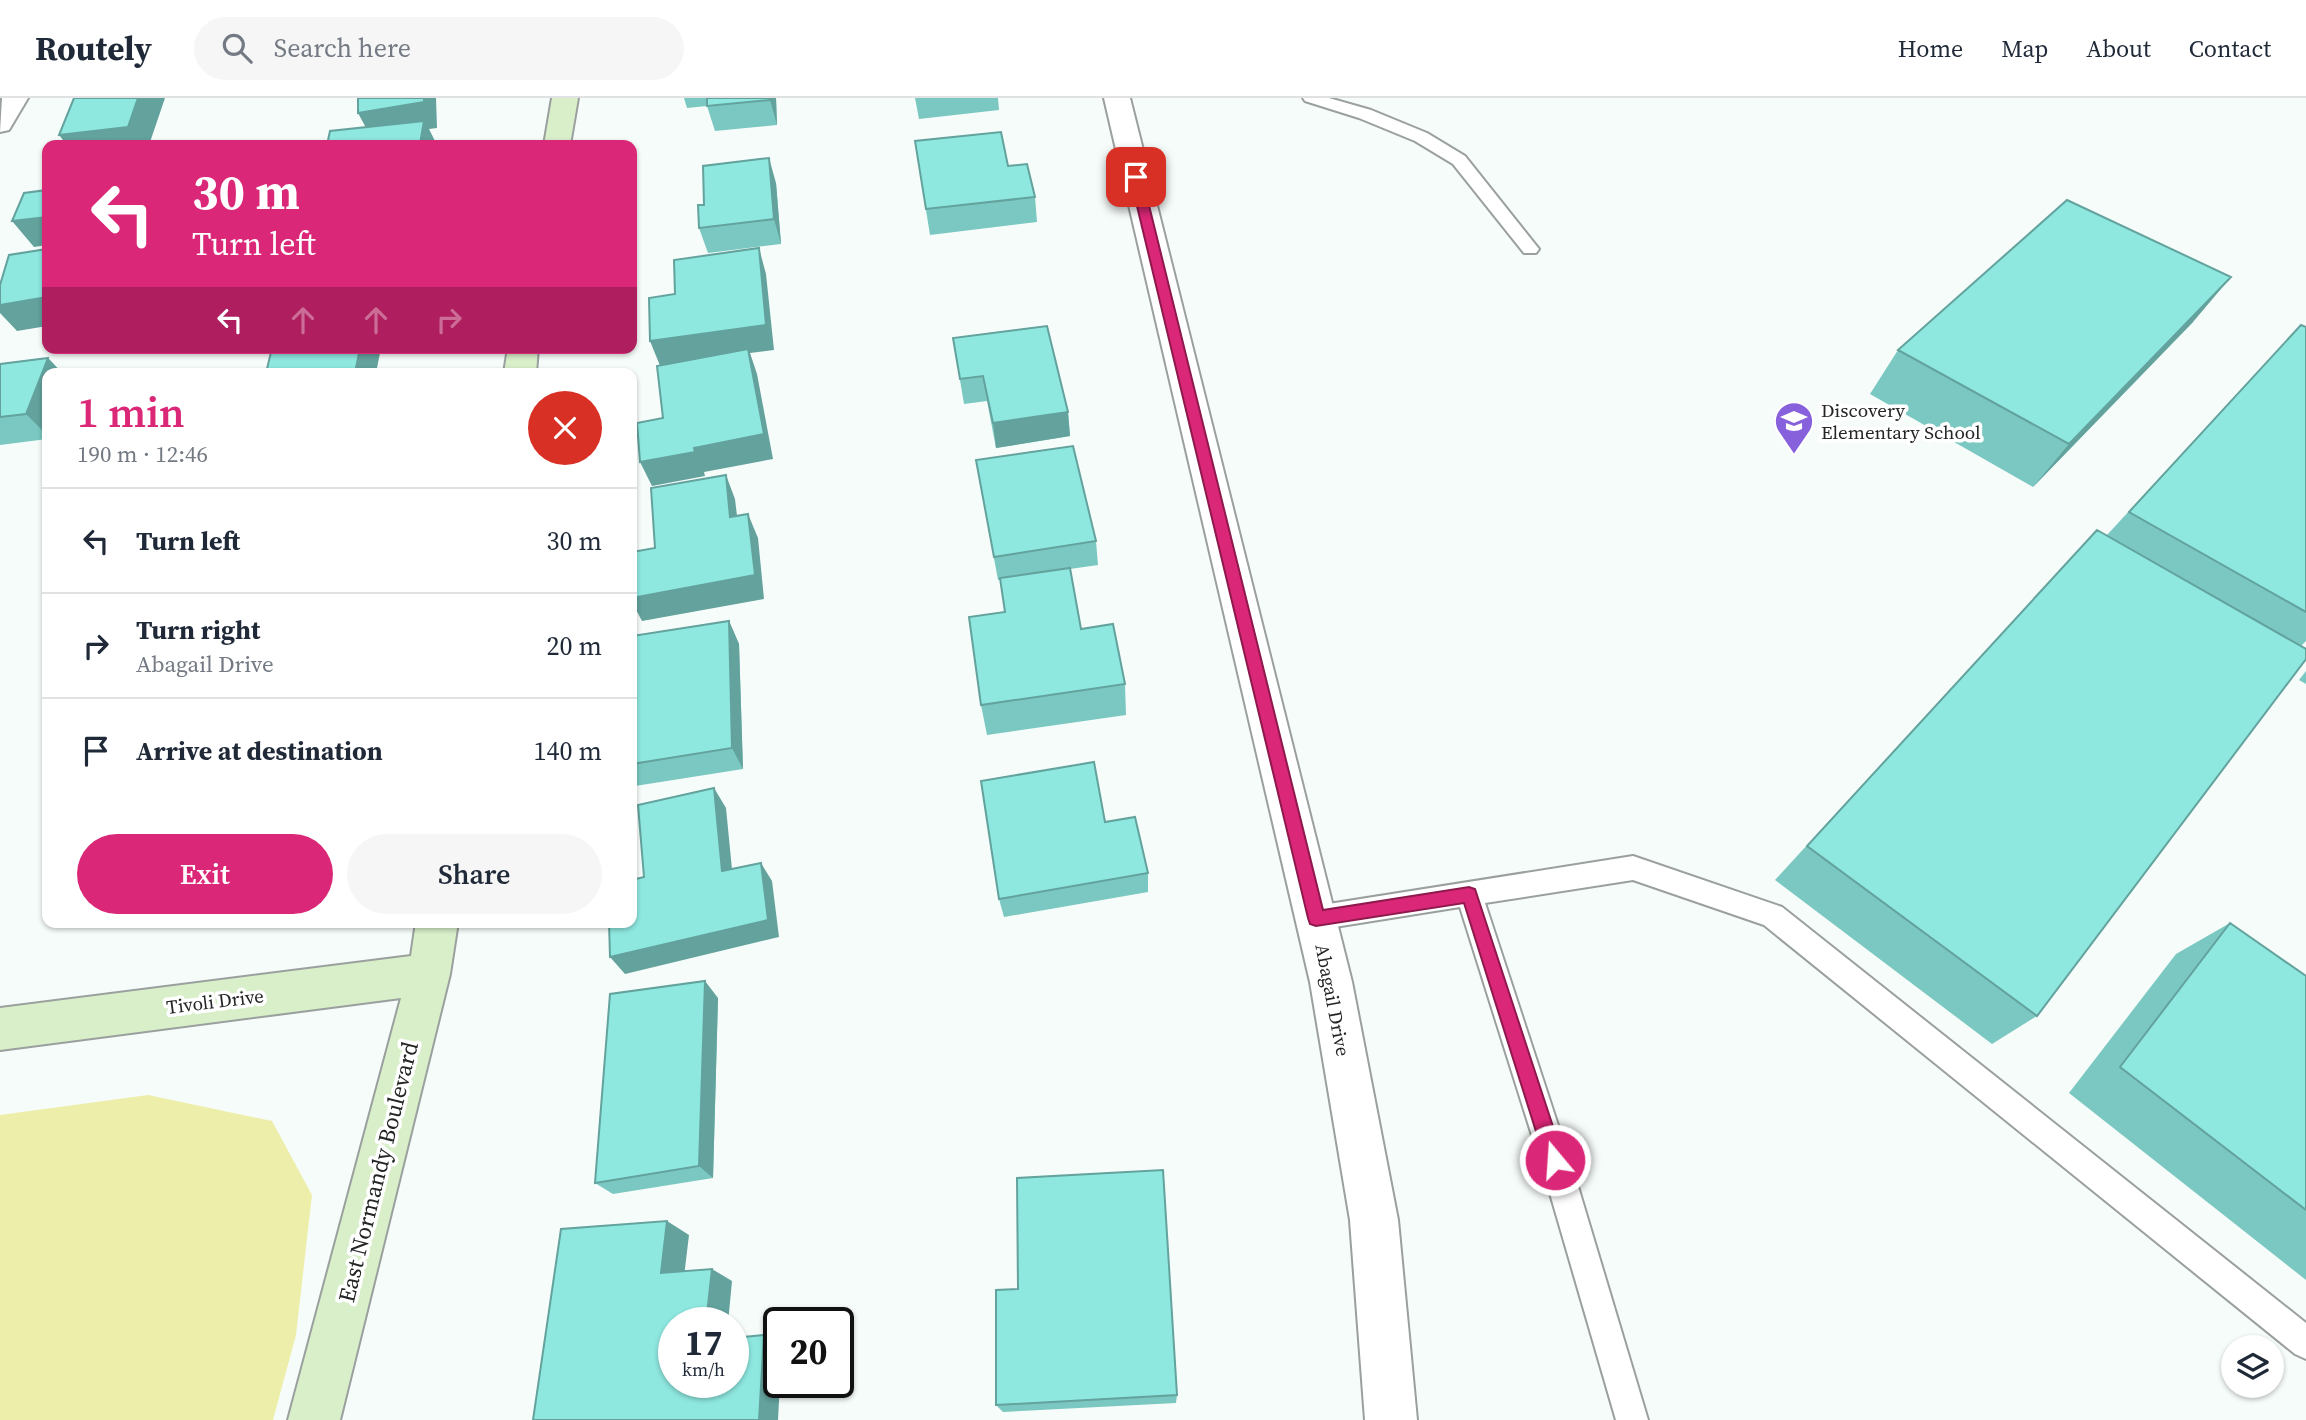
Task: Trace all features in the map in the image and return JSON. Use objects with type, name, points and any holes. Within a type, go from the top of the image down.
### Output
[{"type":"street","points":[[0,124],[15,98]]},
{"type":"street","points":[[558,140],[565,98]]},
{"type":"street","name":"Abagail Drive","points":[[1117,98],[1331,982],[1374,1220],[1391,1420]]},
{"type":"street","name":"East Normandy Boulevard","points":[[314,1420],[429,974],[436,928]]},
{"type":"street","name":"Tivoli Drive","points":[[0,1029],[429,974]]},
{"type":"lane","points":[[1311,98],[1365,114],[1421,137],[1459,160],[1530,249]]},
{"type":"lane","points":[[1316,918],[1633,868],[1773,916],[2306,1343]]},
{"type":"lane","points":[[1469,894],[1562,1183],[1632,1420]]},
{"type":"green space","points":[[148,1095],[272,1121],[312,1195],[296,1335],[273,1420],[0,1420],[0,1115]]},
{"type":"building","points":[[74,98],[138,98],[128,127],[59,135]]},
{"type":"building","points":[[358,98],[424,98],[424,102],[358,113]]},
{"type":"building","points":[[707,98],[770,98],[770,100],[707,106]]},
{"type":"building","points":[[424,121],[421,140],[328,140],[330,131]]},
{"type":"building","points":[[1001,132],[1008,166],[1027,164],[1035,197],[926,209],[915,141]]},
{"type":"building","points":[[769,158],[774,219],[699,228],[698,205],[704,205],[703,166]]},
{"type":"building","points":[[42,191],[42,218],[12,221],[24,193]]},
{"type":"building","points":[[2067,200],[2231,277],[2069,444],[1898,350]]},
{"type":"building","points":[[759,248],[766,325],[650,341],[649,298],[675,294],[674,260]]},
{"type":"building","points":[[42,250],[42,298],[0,305],[0,285],[9,255]]},
{"type":"building","points":[[2301,325],[2306,327],[2306,612],[2129,512]]},
{"type":"building","points":[[1047,326],[1068,412],[993,423],[983,376],[960,379],[953,338]]},
{"type":"building","points":[[748,349],[764,434],[694,448],[695,452],[640,462],[637,423],[663,418],[657,366]]},
{"type":"building","points":[[271,354],[359,354],[356,368],[267,368]]},
{"type":"building","points":[[48,358],[26,414],[0,417],[0,364]]},
{"type":"building","points":[[1073,446],[1096,541],[994,557],[976,460]]},
{"type":"building","points":[[726,475],[730,517],[748,514],[755,575],[637,597],[637,551],[655,548],[651,488]]},
{"type":"building","points":[[2097,530],[2306,649],[2306,659],[2037,1016],[1807,846]]},
{"type":"building","points":[[1070,568],[1081,629],[1113,624],[1125,684],[981,705],[969,617],[1005,612],[1000,578]]},
{"type":"building","points":[[729,621],[732,748],[637,763],[637,635]]},
{"type":"building","points":[[1094,762],[1105,822],[1135,817],[1148,873],[999,899],[981,781]]},
{"type":"building","points":[[714,788],[722,871],[761,863],[768,920],[610,957],[609,928],[637,928],[637,879],[644,877],[638,805]]},
{"type":"building","points":[[2230,923],[2306,976],[2306,1210],[2120,1067]]},
{"type":"building","points":[[705,981],[699,1166],[595,1183],[610,994]]},
{"type":"building","points":[[1163,1170],[1177,1395],[996,1405],[996,1290],[1018,1289],[1017,1178]]},
{"type":"building","points":[[667,1221],[661,1273],[712,1269],[708,1307],[658,1307],[658,1398],[749,1398],[749,1336],[763,1335],[759,1420],[533,1420],[561,1229]]},
{"type":"place","name":"Discovery Elementary School","points":[[1794,455]]},
{"type":"route","points":[[1136,177],[1316,918],[1469,894],[1555,1160]]}]
